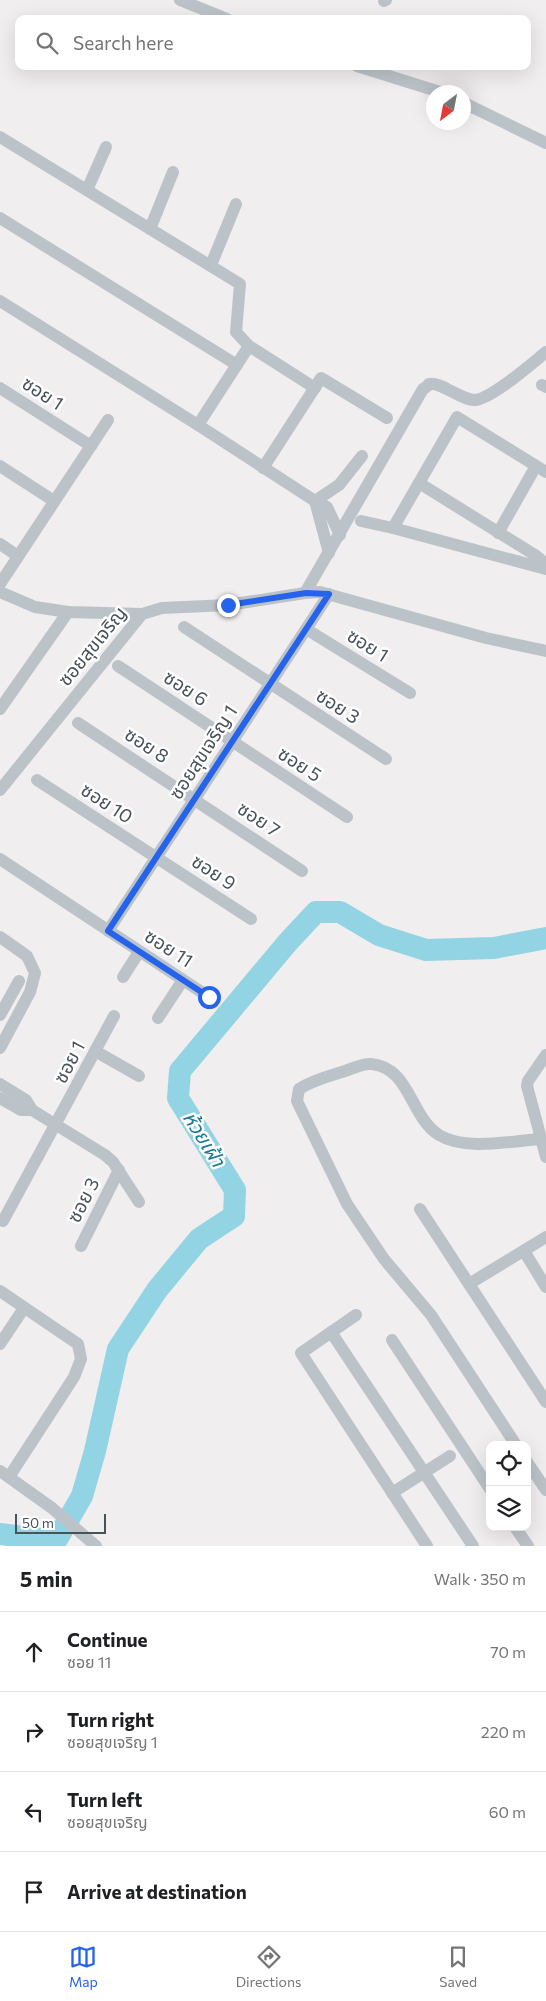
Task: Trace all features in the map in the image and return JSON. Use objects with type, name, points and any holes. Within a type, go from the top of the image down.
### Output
[{"type":"street","points":[[180,0],[217,15]]},
{"type":"street","points":[[370,70],[426,88]]},
{"type":"street","points":[[471,107],[546,143]]},
{"type":"street","points":[[0,137],[240,284],[236,332],[249,346],[315,388]]},
{"type":"street","points":[[87,190],[106,147]]},
{"type":"street","points":[[150,229],[173,172]]},
{"type":"street","points":[[211,265],[236,204]]},
{"type":"street","points":[[0,218],[237,365]]},
{"type":"street","points":[[0,302],[198,425],[315,502],[327,507],[340,535]]},
{"type":"street","points":[[198,425],[249,346]]},
{"type":"street","points":[[306,593],[423,389],[429,384],[435,384],[460,397],[475,400],[488,396],[546,352]]},
{"type":"street","points":[[263,468],[321,378],[387,418]]},
{"type":"street","name":"ซอย 1","points":[[0,388],[91,446]]},
{"type":"street","points":[[393,528],[457,417],[541,469],[498,533]]},
{"type":"street","points":[[0,584],[108,420]]},
{"type":"street","points":[[315,502],[339,485],[362,456]]},
{"type":"street","points":[[0,466],[54,501]]},
{"type":"street","points":[[419,483],[535,555],[546,564]]},
{"type":"street","points":[[315,502],[329,553]]},
{"type":"street","points":[[362,522],[393,528],[546,569]]},
{"type":"street","points":[[0,544],[18,556]]},
{"type":"street","points":[[0,592],[35,607],[68,612],[142,614]]},
{"type":"street","name":"ซอยสุขเจริญ","points":[[0,790],[142,614],[162,608],[228,605],[306,593],[329,594],[486,638],[546,652]]},
{"type":"street","name":"ซอยสุขเจริญ 1","points":[[108,931],[329,594]]},
{"type":"street","points":[[0,709],[68,612]]},
{"type":"street","name":"ซอย 3","points":[[184,627],[386,759]]},
{"type":"street","name":"ซอย 1","points":[[306,629],[410,693]]},
{"type":"street","name":"ซอย 6","points":[[118,666],[232,742]]},
{"type":"street","name":"ซอย 8","points":[[78,723],[195,798]]},
{"type":"street","name":"ซอย 5","points":[[232,742],[347,817]]},
{"type":"street","name":"ซอย 10","points":[[38,780],[156,857]]},
{"type":"street","name":"ซอย 7","points":[[195,798],[302,871]]},
{"type":"street","name":"ซอย 9","points":[[156,857],[251,919]]},
{"type":"street","points":[[0,859],[108,931]]},
{"type":"street","name":"ซอย 11","points":[[108,931],[209,997]]},
{"type":"street","points":[[0,937],[27,956],[35,973],[30,992],[0,1048]]},
{"type":"street","points":[[123,977],[139,952]]},
{"type":"street","points":[[158,1018],[183,980]]},
{"type":"street","points":[[0,1015],[19,981]]},
{"type":"street","name":"ซอย 1","points":[[3,1221],[114,1016]]},
{"type":"street","points":[[95,1051],[140,1076]]},
{"type":"street","points":[[546,1055],[528,1081],[527,1086],[546,1157]]},
{"type":"street","points":[[513,1441],[431,1315],[384,1259],[347,1204],[297,1101],[299,1089],[309,1083],[370,1064],[389,1070],[400,1078],[425,1124],[439,1135],[457,1142],[480,1144],[540,1138]]},
{"type":"street","points":[[0,1084],[26,1100],[32,1110],[114,1162],[139,1202]]},
{"type":"street","points":[[0,1098],[21,1110],[32,1110]]},
{"type":"street","name":"ซอย 3","points":[[81,1246],[119,1170]]},
{"type":"street","points":[[420,1209],[546,1402]]},
{"type":"street","points":[[469,1284],[546,1237]]},
{"type":"street","points":[[524,1250],[546,1287]]},
{"type":"street","points":[[0,1291],[78,1344],[81,1359],[74,1377],[4,1474],[52,1508],[96,1546]]},
{"type":"street","points":[[0,1344],[24,1308]]},
{"type":"street","points":[[356,1315],[301,1353],[426,1546]]},
{"type":"street","points":[[331,1332],[473,1546]]},
{"type":"street","points":[[392,1340],[488,1486]]},
{"type":"street","points":[[392,1493],[450,1456]]},
{"type":"street","points":[[531,1468],[546,1490]]},
{"type":"street","points":[[518,1531],[528,1546]]},
{"type":"waterway","name":"ห้วยเฝ้า","points":[[0,1534],[56,1541],[82,1496],[95,1451],[118,1349],[157,1290],[199,1239],[234,1216],[235,1190],[178,1098],[180,1071],[288,942],[316,912],[340,912],[379,935],[426,950],[494,948],[546,938]]},
{"type":"route","points":[[209,997],[108,931],[329,594],[320,592],[306,593],[228,605]]}]
